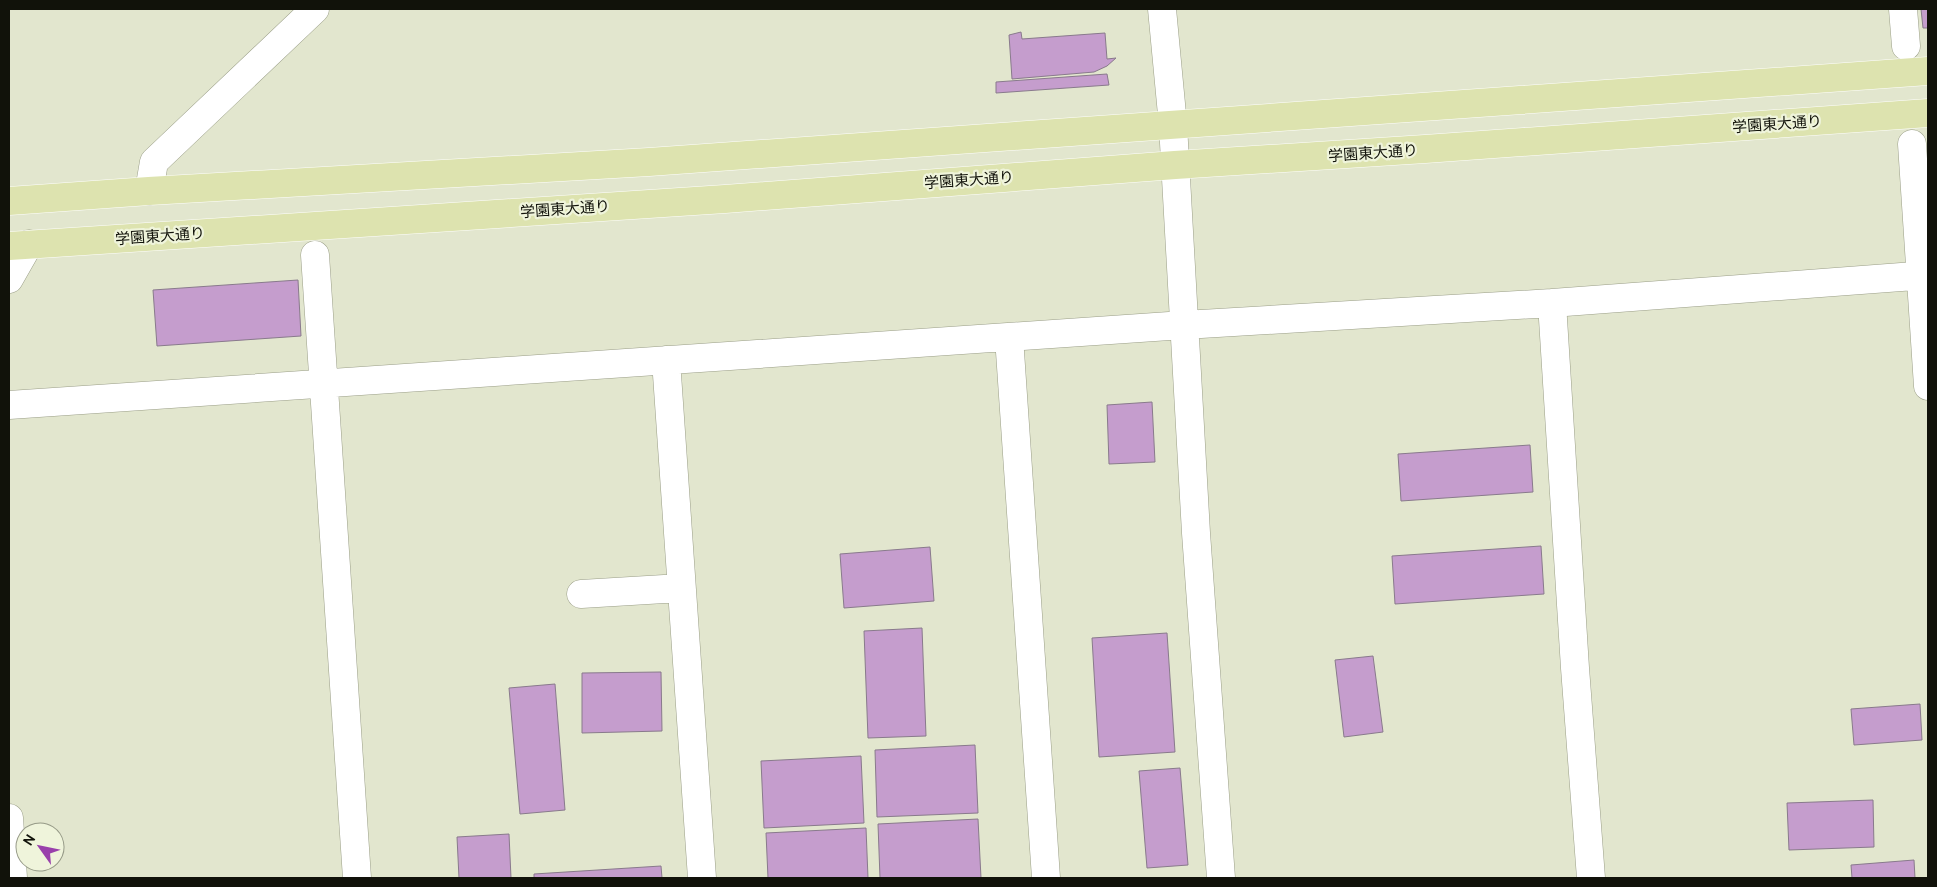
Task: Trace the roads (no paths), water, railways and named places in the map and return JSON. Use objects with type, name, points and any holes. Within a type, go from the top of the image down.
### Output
[{"type":"main road","points":[[9,201],[649,162],[1928,71]]},
{"type":"main road","name":"学園東大通り","points":[[19,245],[726,199],[1175,164],[1425,149],[1928,113]]},
{"type":"street","points":[[149,191],[154,162],[315,9]]},
{"type":"street","points":[[1162,9],[1175,164],[1196,533],[1221,878]]},
{"type":"street","points":[[1903,9],[1906,46]]},
{"type":"street","points":[[1912,144],[1924,276],[1928,386]]},
{"type":"street","points":[[9,279],[19,245]]},
{"type":"street","points":[[315,255],[322,384],[357,878]]},
{"type":"street","points":[[9,405],[1184,325],[1552,303],[1924,276]]},
{"type":"street","points":[[1552,303],[1575,668],[1591,878]]},
{"type":"street","points":[[1008,337],[1046,878]]},
{"type":"street","points":[[666,360],[702,878]]},
{"type":"street","points":[[581,594],[681,588]]},
{"type":"street","points":[[9,818],[13,878]]}]
